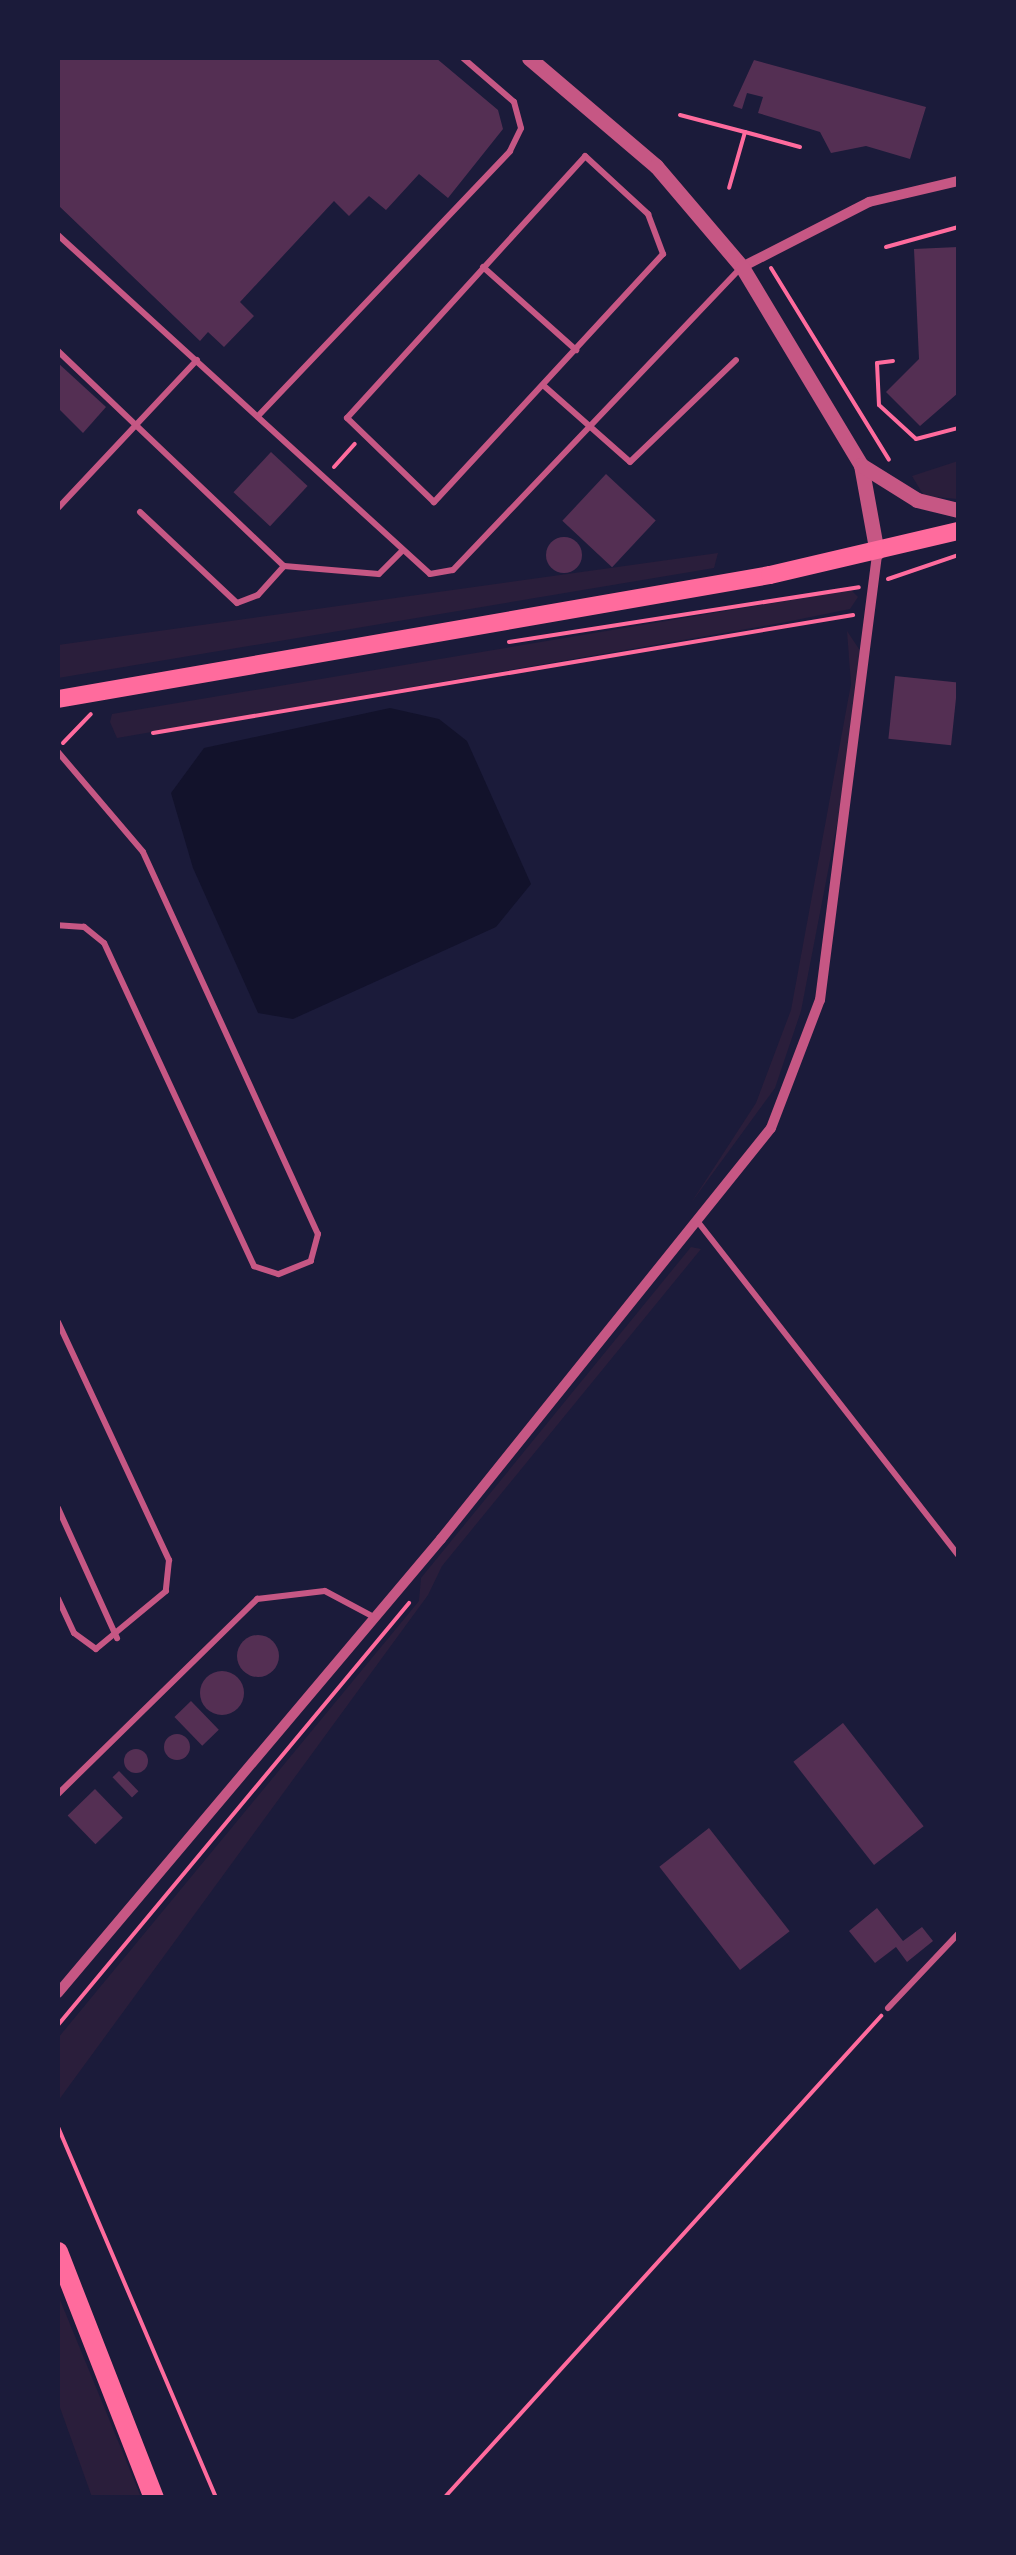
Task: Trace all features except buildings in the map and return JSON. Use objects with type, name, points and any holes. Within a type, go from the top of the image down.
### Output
[{"type":"main road","points":[[58,699],[877,553],[958,531]]},
{"type":"main road","points":[[58,2252],[154,2498]]},
{"type":"street","points":[[58,1993],[410,1576],[698,1222],[771,1128],[810,1042],[877,553],[862,465],[742,267],[656,166],[529,58]]},
{"type":"street","points":[[742,267],[759,254],[870,202],[958,181]]},
{"type":"street","points":[[862,465],[917,500],[958,510]]},
{"type":"lane","points":[[259,416],[510,151],[521,128],[514,102],[463,58]]},
{"type":"lane","points":[[585,156],[648,214],[663,254],[434,502],[347,418],[484,267],[585,156]]},
{"type":"lane","points":[[58,235],[430,574],[452,570],[742,267]]},
{"type":"lane","points":[[484,267],[576,350]]},
{"type":"lane","points":[[58,350],[284,566],[306,572],[379,574],[402,551]]},
{"type":"lane","points":[[58,508],[197,360]]},
{"type":"lane","points":[[544,385],[630,462],[736,360]]},
{"type":"lane","points":[[140,512],[237,602],[258,595],[284,566]]},
{"type":"lane","points":[[58,750],[143,852],[318,1234],[312,1261],[278,1274],[254,1266],[104,944],[84,926],[58,925]]},
{"type":"lane","points":[[698,1222],[958,1555]]},
{"type":"lane","points":[[58,1322],[169,1560],[166,1590],[117,1638],[96,1649],[74,1634],[58,1598]]},
{"type":"lane","points":[[58,1508],[117,1638]]},
{"type":"lane","points":[[58,1794],[257,1600],[325,1591],[375,1618]]},
{"type":"lane","points":[[888,2008],[958,1934]]},
{"type":"path","points":[[680,115],[800,147]]},
{"type":"path","points":[[729,188],[745,132]]},
{"type":"path","points":[[886,247],[958,227]]},
{"type":"path","points":[[759,254],[902,475]]},
{"type":"path","points":[[893,361],[877,363],[879,405],[916,439],[958,428]]},
{"type":"path","points":[[339,462],[364,434]]},
{"type":"path","points":[[917,544],[920,565]]},
{"type":"path","points":[[492,644],[874,584],[958,555]]},
{"type":"path","points":[[153,734],[870,612]]},
{"type":"path","points":[[58,750],[102,710]]},
{"type":"path","points":[[58,2024],[406,1607],[416,1590],[410,1576]]},
{"type":"path","points":[[444,2498],[888,2008]]},
{"type":"path","points":[[58,2128],[216,2498]]},
{"type":"shaded area","points":[[958,461],[958,499],[924,496],[912,476]]},
{"type":"shaded area","points":[[718,553],[714,568],[58,678],[58,645]]},
{"type":"shaded area","points":[[851,590],[858,597],[850,609],[781,623],[117,738],[110,722],[112,714]]},
{"type":"shaded area","points":[[847,631],[861,652],[851,752],[801,1011],[775,1088],[691,1203],[756,1103],[791,1010],[851,684]]},
{"type":"shaded area","points":[[390,708],[439,719],[467,741],[531,884],[496,927],[293,1019],[258,1013],[193,868],[171,793],[204,748]]},
{"type":"shaded area","points":[[691,1247],[701,1249],[442,1566],[428,1595],[58,2101],[58,2038],[419,1601],[421,1578]]},
{"type":"shaded area","points":[[58,2295],[141,2497],[92,2497],[58,2402]]}]
